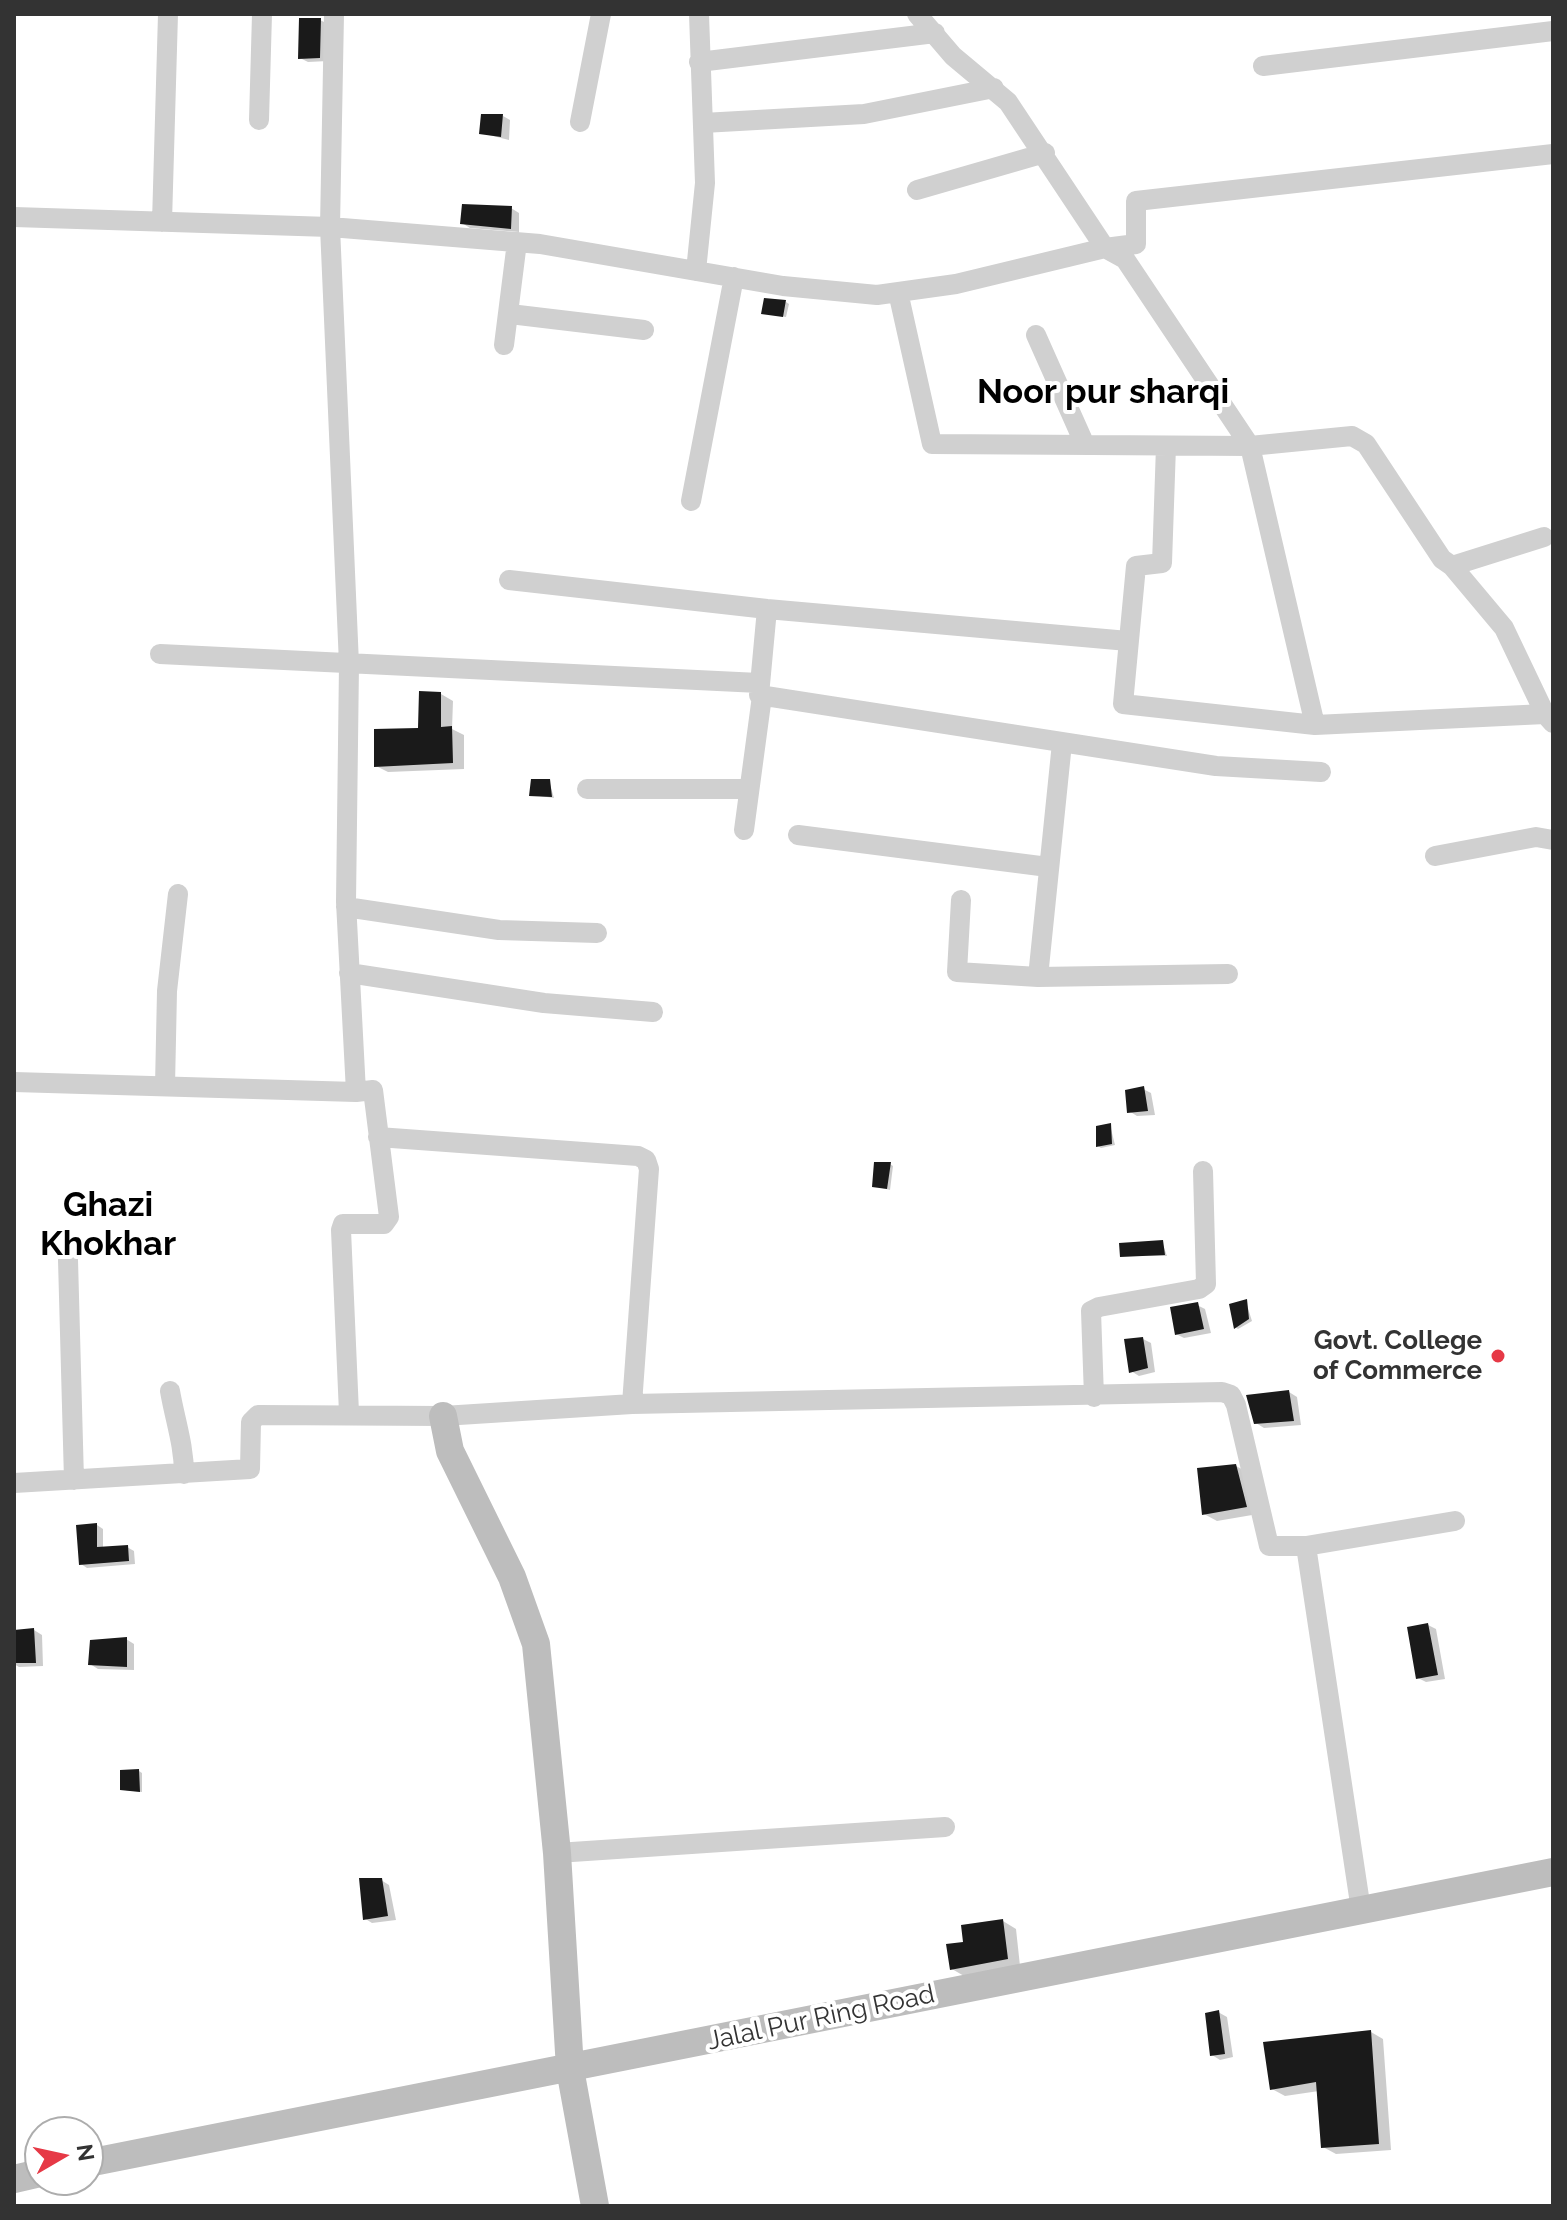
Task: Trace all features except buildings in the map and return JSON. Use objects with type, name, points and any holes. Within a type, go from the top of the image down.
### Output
[{"type":"main road","points":[[443,1416],[450,1451],[512,1577],[536,1644],[557,1853],[570,2069],[595,2206]]},
{"type":"main road","name":"Jalal Pur Ring Road","points":[[104,2160],[1553,1872]]},
{"type":"street","points":[[162,222],[168,14]]},
{"type":"street","points":[[259,120],[262,14]]},
{"type":"street","points":[[334,14],[330,227],[349,664],[346,907],[356,1092]]},
{"type":"street","points":[[580,122],[601,14]]},
{"type":"street","points":[[696,271],[705,183],[699,14]]},
{"type":"street","points":[[918,15],[953,56],[994,88],[1045,153],[1105,248],[1125,259],[1250,446],[1315,725]]},
{"type":"street","points":[[1263,66],[1553,31]]},
{"type":"street","points":[[699,62],[935,33]]},
{"type":"street","points":[[703,123],[864,114],[994,88]]},
{"type":"street","points":[[917,190],[1045,153]]},
{"type":"street","points":[[14,217],[330,227],[517,242],[734,277],[877,295],[956,284],[1138,243],[1133,204],[1136,201],[1553,154]]},
{"type":"street","points":[[504,345],[517,242]]},
{"type":"street","points":[[691,501],[734,277]]},
{"type":"street","points":[[898,292],[932,444],[1250,446],[1352,436],[1360,439],[1442,559],[1452,566],[1504,628],[1544,689],[1549,718],[1315,725],[1123,704],[1136,566],[1162,563],[1166,446]]},
{"type":"street","points":[[510,314],[644,330]]},
{"type":"street","points":[[1036,335],[1085,445]]},
{"type":"street","points":[[1452,566],[1544,537]]},
{"type":"street","points":[[509,580],[767,609],[1128,641]]},
{"type":"street","points":[[744,830],[767,609]]},
{"type":"street","points":[[160,654],[760,690],[1062,743],[1216,766],[1321,772]]},
{"type":"street","points":[[1038,977],[1062,743]]},
{"type":"street","points":[[587,789],[749,789]]},
{"type":"street","points":[[798,835],[1048,867]]},
{"type":"street","points":[[1435,856],[1536,837],[1553,840]]},
{"type":"street","points":[[165,1086],[167,991],[178,894]]},
{"type":"street","points":[[961,900],[957,972],[1038,977],[1228,974]]},
{"type":"street","points":[[346,907],[499,930],[597,933]]},
{"type":"street","points":[[349,973],[544,1003],[653,1012]]},
{"type":"street","points":[[14,1082],[373,1090],[387,1222],[352,1222],[343,1224],[341,1230],[349,1413]]},
{"type":"street","points":[[378,1137],[638,1156],[646,1160],[649,1169],[632,1404]]},
{"type":"street","points":[[1094,1397],[1091,1311],[1199,1289],[1206,1284],[1203,1171]]},
{"type":"street","points":[[68,1260],[74,1480]]},
{"type":"street","points":[[170,1391],[175,1424],[184,1444],[184,1474]]},
{"type":"street","points":[[14,1483],[250,1469],[251,1422],[258,1415],[349,1413],[443,1416],[632,1404],[1222,1392],[1231,1395],[1236,1405],[1265,1542],[1274,1547],[1306,1546],[1455,1521]]},
{"type":"street","points":[[1306,1546],[1361,1910]]},
{"type":"street","points":[[557,1853],[945,1827]]},
{"type":"place","name":"Govt. College of Commerce","points":[[1498,1356]]},
{"type":"district","name":"Noor pur sharqi","points":[[1103,393]]},
{"type":"district","name":"Ghazi Khokhar","points":[[108,1226]]}]
